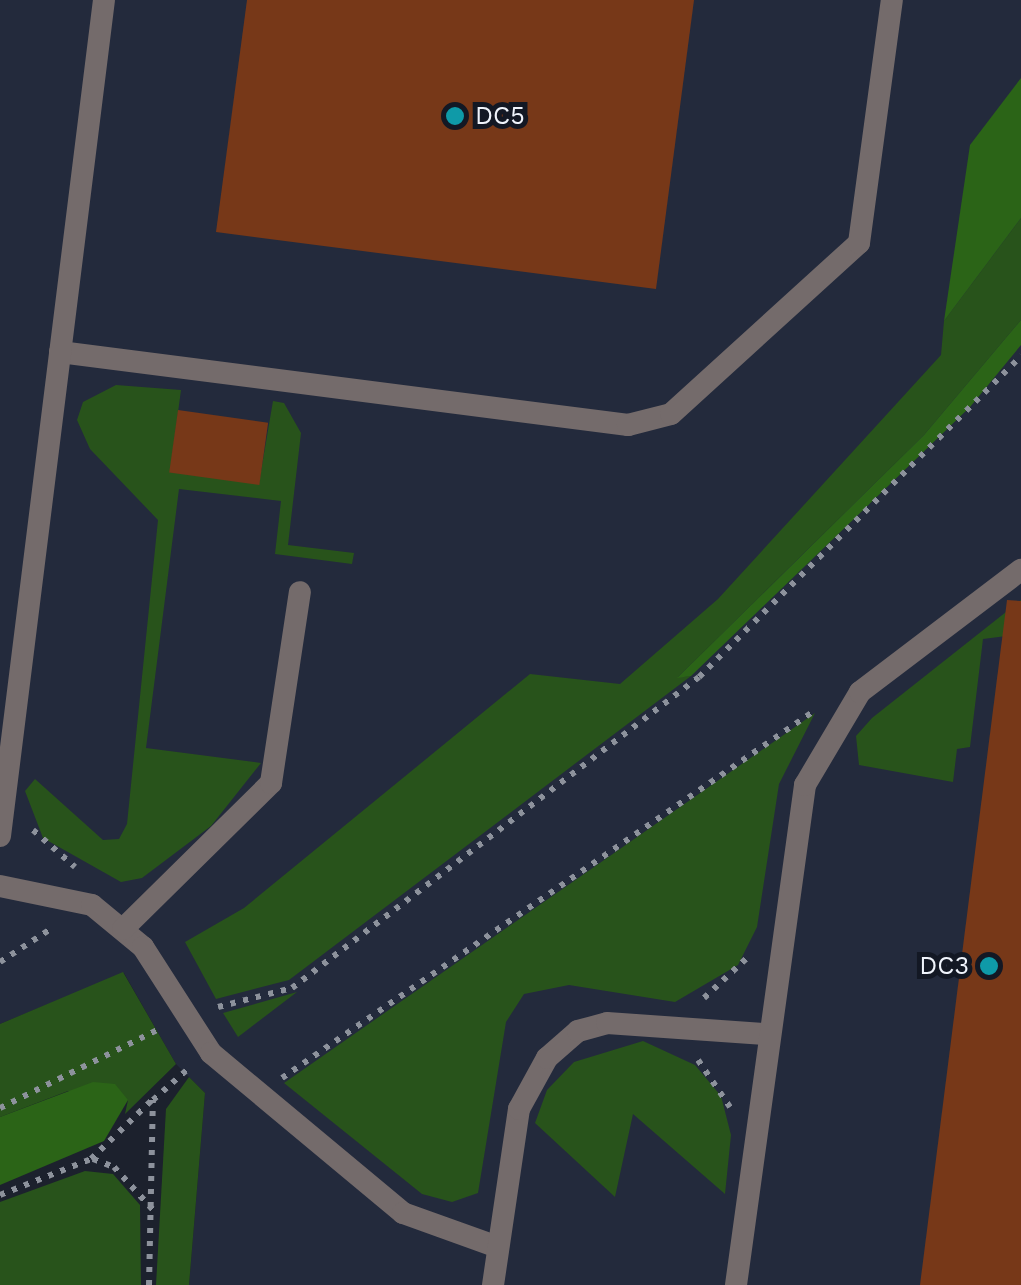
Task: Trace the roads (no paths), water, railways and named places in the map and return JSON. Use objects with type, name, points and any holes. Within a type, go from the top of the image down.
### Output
[{"type":"lane","points":[[0,836],[104,0]]},
{"type":"lane","points":[[60,352],[628,425],[671,414],[859,242],[892,0]]},
{"type":"lane","points":[[736,1285],[794,823],[824,744],[860,692],[1021,570]]},
{"type":"lane","points":[[123,929],[270,784],[300,592]]},
{"type":"lane","points":[[0,886],[92,905],[123,929],[211,1053],[403,1213],[498,1247]]},
{"type":"lane","points":[[494,1285],[528,1082],[578,1032],[638,1020],[766,1034]]},
{"type":"place","name":"DC5","points":[[455,116]]},
{"type":"place","name":"DC3","points":[[989,966]]}]
